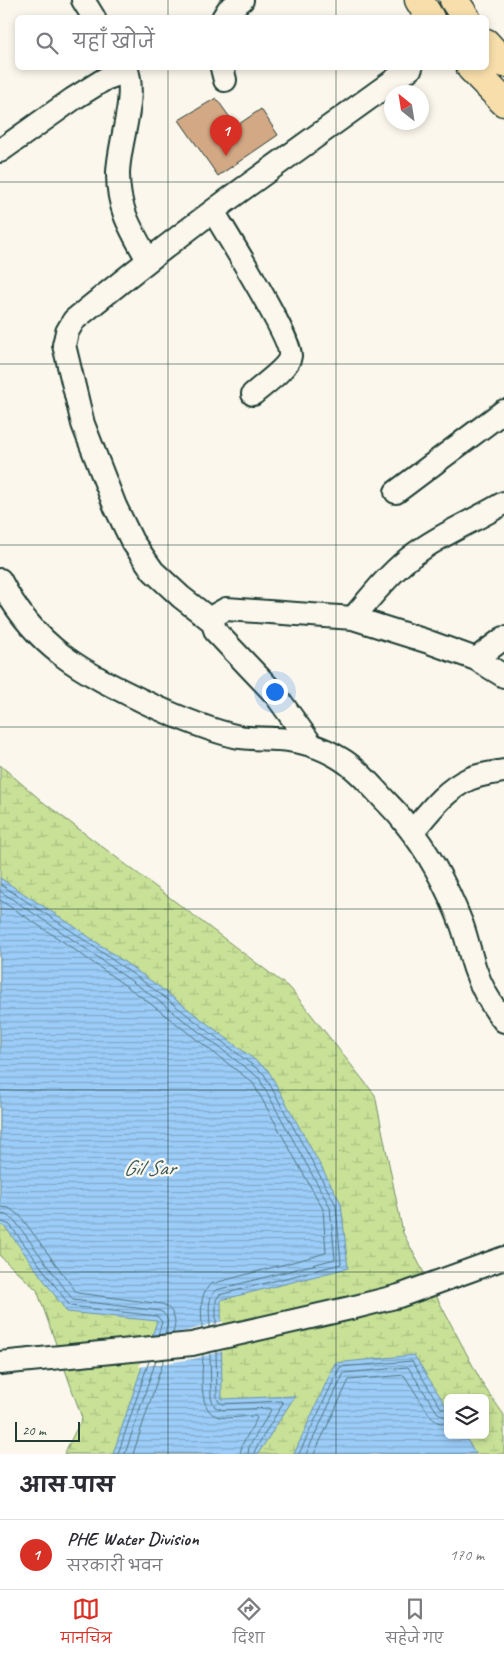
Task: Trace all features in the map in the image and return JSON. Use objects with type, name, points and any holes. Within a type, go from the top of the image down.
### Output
[{"type":"highway","points":[[419,0],[428,15]]},
{"type":"highway","points":[[454,0],[464,15]]},
{"type":"highway","points":[[489,46],[504,63]]},
{"type":"highway","points":[[473,70],[504,102]]},
{"type":"street","points":[[83,0],[92,15]]},
{"type":"street","points":[[225,15],[228,10],[242,0]]},
{"type":"street","points":[[0,151],[105,78],[125,70]]},
{"type":"street","points":[[127,70],[129,92],[127,116],[118,172],[120,204],[148,260]]},
{"type":"street","points":[[312,744],[275,694],[216,632],[212,621],[181,597],[154,571],[132,541],[115,506],[83,424],[64,345],[67,332],[74,320],[148,260],[408,70]]},
{"type":"street","points":[[213,211],[274,317],[289,348],[290,357],[286,365],[253,394]]},
{"type":"street","points":[[396,492],[504,411]]},
{"type":"street","points":[[353,618],[390,575],[408,559],[430,543],[504,504]]},
{"type":"street","points":[[0,580],[12,603],[32,629],[54,650],[86,672],[153,705],[222,733],[248,739],[280,739],[312,744],[341,759],[366,780],[412,832],[445,884],[463,928],[475,970],[493,1006],[504,1021]]},
{"type":"street","points":[[212,621],[216,614],[226,609],[353,618],[476,659],[504,676]]},
{"type":"street","points":[[476,659],[504,638]]},
{"type":"street","points":[[412,832],[445,794],[458,785],[471,778],[504,771]]},
{"type":"street","points":[[0,1363],[192,1344],[399,1296],[504,1258]]},
{"type":"green space","points":[[0,765],[43,802],[291,989],[375,1095],[403,1233],[483,1385],[504,1415],[504,1454],[64,1454],[82,1418],[37,1290],[0,1256]]},
{"type":"water","name":"Gil Sar","points":[[0,878],[75,927],[154,983],[268,1070],[341,1203],[348,1268],[221,1300],[222,1399],[295,1396],[258,1454],[113,1454],[157,1321],[67,1312],[6,1228],[0,1224]]},
{"type":"water","points":[[414,1355],[444,1403],[444,1439],[467,1439],[476,1454],[294,1454],[335,1363]]},
{"type":"pier","points":[[223,1321],[224,1351],[193,1359],[139,1367],[149,1336],[186,1331]]},
{"type":"building","points":[[216,98],[236,126],[261,109],[278,135],[218,176],[179,120]]},
{"type":"place","name":"PHE Water Division","points":[[226,156]]}]
